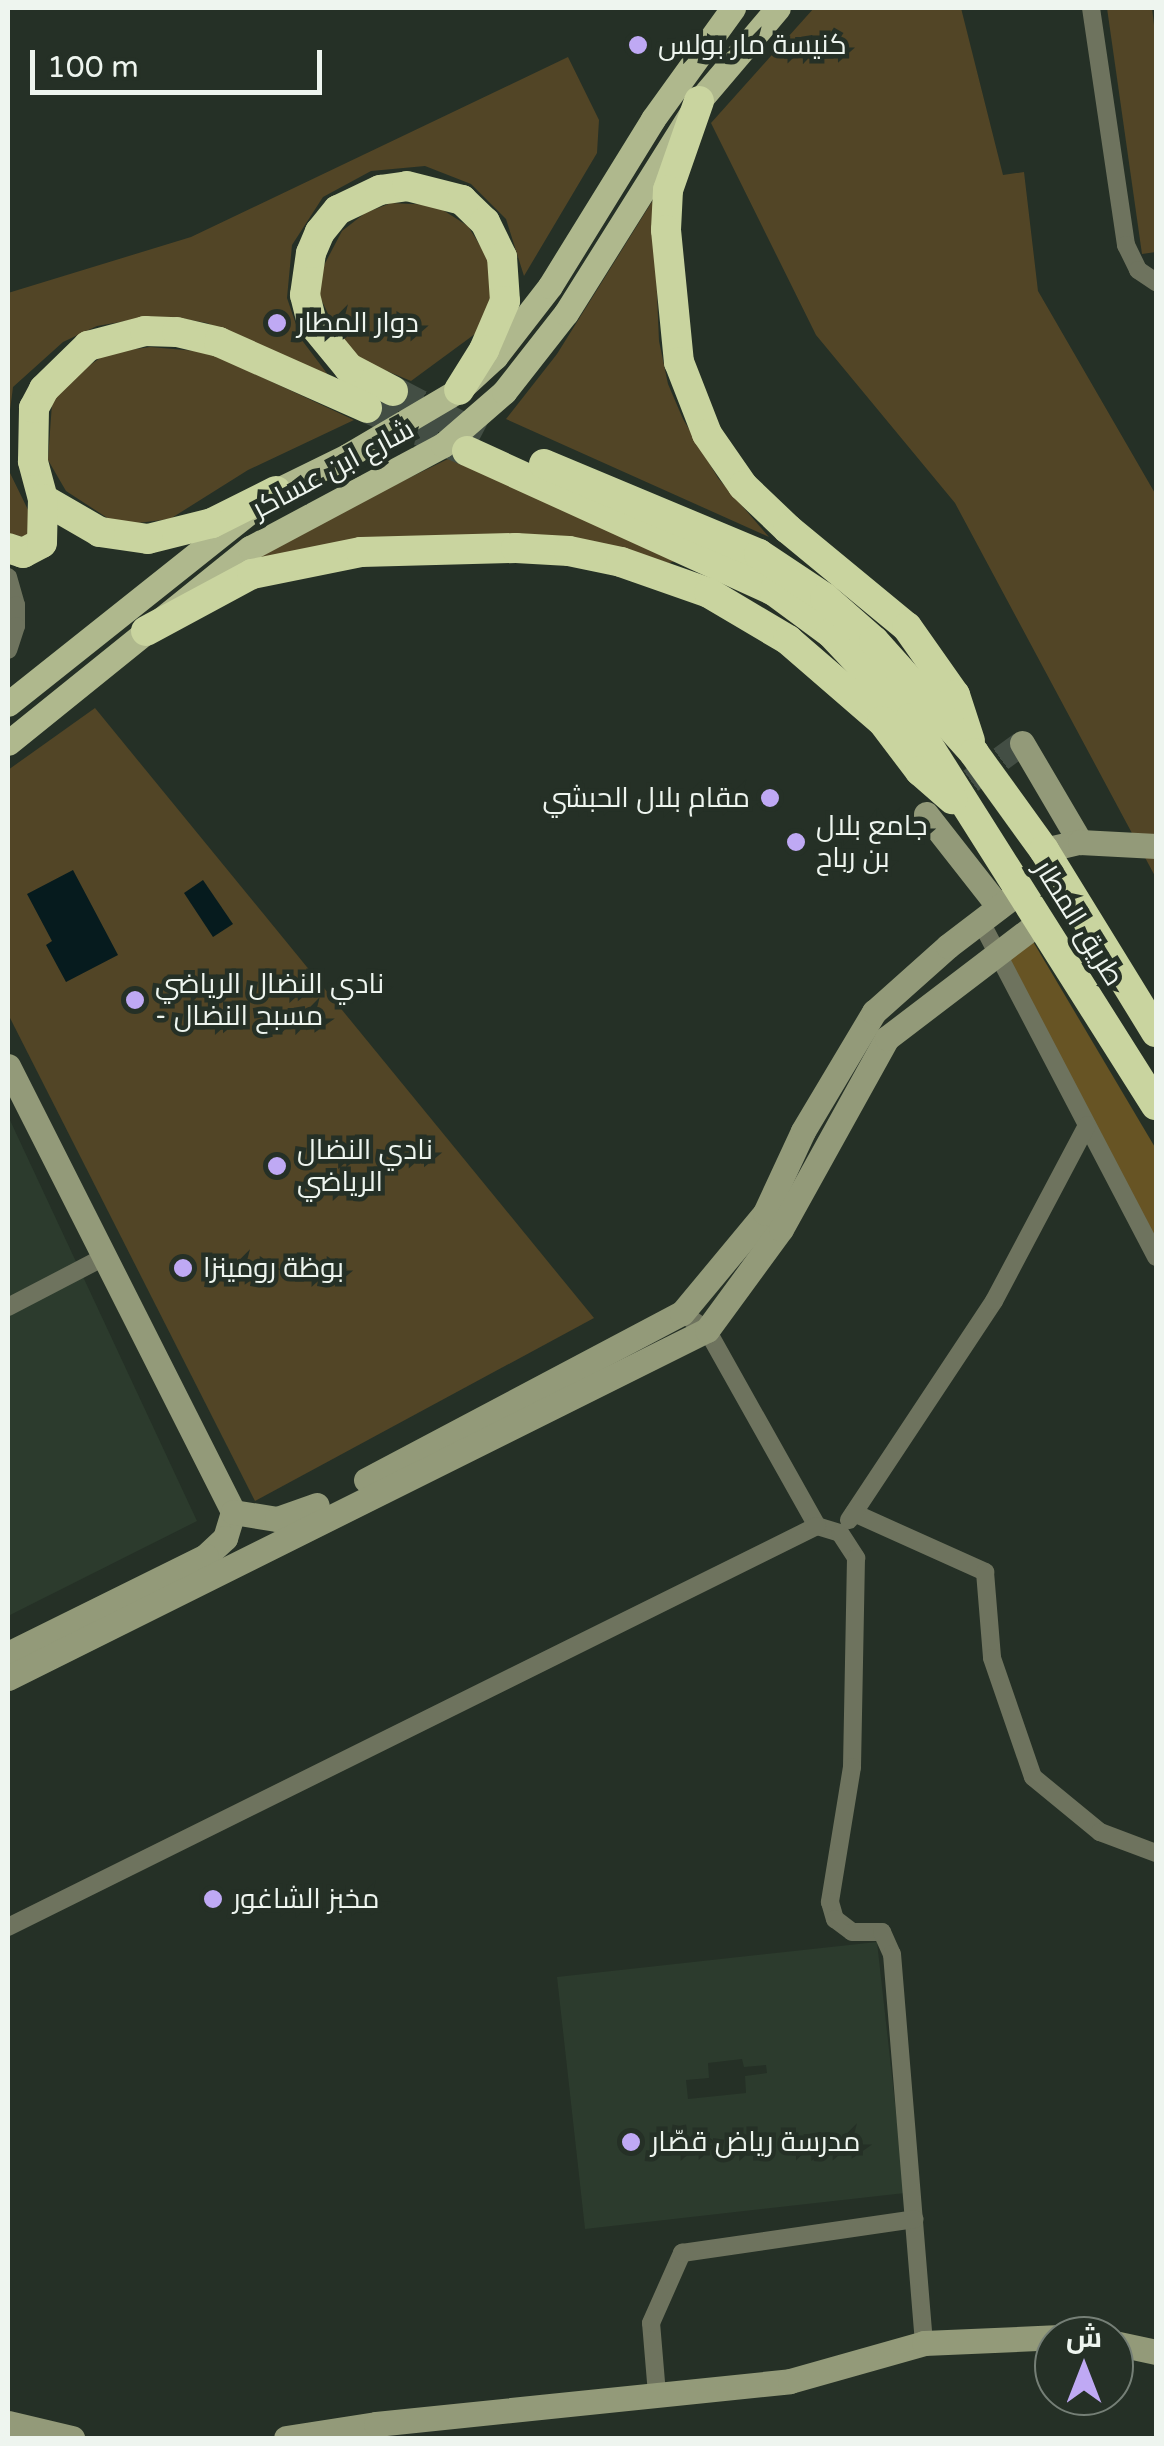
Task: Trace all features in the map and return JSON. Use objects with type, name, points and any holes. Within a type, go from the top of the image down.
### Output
[{"type":"highway","points":[[699,101],[668,190],[666,230],[679,362],[708,434],[744,486],[788,529],[907,627],[955,695],[974,754]]},
{"type":"highway","points":[[393,391],[349,368],[312,323],[305,295],[311,253],[320,232],[338,210],[380,190],[407,186],[462,200],[485,222],[502,256],[504,301],[484,350],[459,390]]},
{"type":"highway","points":[[8,548],[23,554],[42,544],[43,499],[33,461],[34,408],[67,363],[88,346],[119,335],[177,332],[219,342],[367,408]]},
{"type":"highway","name":"طريق المطار","points":[[1156,1032],[1044,850],[974,754],[874,641],[826,598],[760,554],[476,445],[720,565],[788,602],[831,633],[911,718],[980,824],[1000,907],[1039,922],[1156,1105]]},
{"type":"highway","points":[[43,499],[100,532],[148,539],[212,523],[276,492]]},
{"type":"highway","points":[[146,631],[252,574],[360,552],[516,548],[621,562],[709,593],[788,640],[882,721],[920,771],[980,824]]},
{"type":"main road","name":"شارع ابن عساكر","points":[[8,704],[276,492],[347,456],[459,390],[495,357],[550,286],[653,119],[733,8]]},
{"type":"main road","name":"شارع ابن عساكر","points":[[8,744],[250,548],[443,444],[504,392],[566,314],[699,101],[778,8]]},
{"type":"main road","points":[[1022,743],[1080,842]]},
{"type":"main road","points":[[232,1512],[278,1519],[298,1515],[682,1313],[764,1213],[803,1131],[874,1012],[1000,907],[926,814]]},
{"type":"main road","name":"طريق المطار","points":[[1044,850],[1080,842],[1156,846]]},
{"type":"main road","points":[[8,1678],[707,1330],[782,1229],[888,1038],[1039,922]]},
{"type":"main road","points":[[8,1066],[232,1512],[225,1538],[206,1556],[8,1654]]},
{"type":"main road","points":[[286,2438],[410,2430],[656,2394],[790,2380],[924,2344],[1034,2338]]},
{"type":"main road","points":[[8,2422],[72,2438]]},
{"type":"street","points":[[1090,8],[1126,244],[1138,270],[1156,282]]},
{"type":"street","points":[[8,577],[16,605],[16,626],[8,650]]},
{"type":"street","points":[[1000,907],[999,955],[1156,1257]]},
{"type":"street","points":[[840,1533],[994,1301],[1087,1124]]},
{"type":"street","points":[[8,1306],[102,1258]]},
{"type":"street","points":[[682,1313],[707,1330],[818,1526],[840,1533],[856,1558],[852,1767],[830,1902],[835,1919],[852,1932],[882,1932],[892,1954],[924,2344]]},
{"type":"street","points":[[854,1513],[985,1572],[992,1658],[1032,1777],[1100,1832],[1156,1853]]},
{"type":"street","points":[[8,1927],[818,1526]]},
{"type":"street","points":[[656,2394],[652,2323],[682,2253],[915,2219]]},
{"type":"shaded area","points":[[814,8],[961,8],[1003,175],[1024,172],[1038,291],[1156,495],[1156,878],[955,503],[816,335],[711,123]]},
{"type":"shaded area","points":[[1107,8],[1152,8],[1156,42],[1156,252],[1142,254]]},
{"type":"shaded area","points":[[568,57],[599,120],[597,153],[524,276],[506,219],[471,184],[425,166],[371,171],[323,197],[292,245],[287,298],[301,339],[329,376],[207,323],[174,317],[144,318],[97,326],[63,342],[13,387],[8,426],[8,293],[191,237]]},
{"type":"shaded area","points":[[653,200],[659,341],[668,384],[683,419],[718,478],[769,537],[506,419],[557,354]]},
{"type":"shaded area","points":[[391,203],[435,205],[468,226],[489,260],[492,292],[479,331],[411,381],[365,362],[342,343],[319,295],[322,269],[342,231],[365,213]]},
{"type":"shaded area","points":[[150,347],[208,352],[354,420],[248,470],[170,519],[138,523],[109,519],[66,491],[48,460],[52,403],[66,382],[107,353]]},
{"type":"shaded area","points":[[8,452],[10,473],[33,520],[35,540],[8,533]]},
{"type":"shaded area","points":[[452,457],[682,559],[669,563],[645,556],[241,570],[284,539]]},
{"type":"shaded area","name":"نادي النضال الرياضي","points":[[95,708],[594,1318],[255,1501],[8,1014],[8,770]]},
{"type":"shaded area","points":[[1028,933],[1156,1149],[1156,1257],[999,955]]},
{"type":"shaded area","points":[[8,1116],[197,1521],[8,1616]]},
{"type":"shaded area","points":[[877,1942],[905,2193],[585,2229],[557,1977]],"holes":[[[742,2059],[744,2067],[766,2065],[767,2073],[745,2076],[746,2093],[688,2099],[686,2080],[709,2078],[708,2063]]]},
{"type":"water","points":[[73,870],[118,955],[66,982],[46,945],[52,941],[27,894]]},
{"type":"water","points":[[203,880],[233,924],[213,937],[184,893]]},
{"type":"tunnel","points":[[393,391],[481,437]]},
{"type":"tunnel","points":[[367,408],[467,451]]},
{"type":"tunnel","points":[[941,802],[1022,743]]},
{"type":"place","name":"كنيسة مار بولس","points":[[638,45]]},
{"type":"place","name":"دوار المطار","points":[[277,323]]},
{"type":"place","name":"مقام بلال الحبشي","points":[[770,798]]},
{"type":"place","name":"جامع بلال بن رباح","points":[[796,842]]},
{"type":"place","name":"نادي النضال الرياضي - مسبح النضال","points":[[135,1000]]},
{"type":"place","name":"نادي النضال الرياضي","points":[[277,1166]]},
{"type":"place","name":"بوظة رومينزا","points":[[183,1268]]},
{"type":"place","name":"مخبز الشاغور","points":[[213,1899]]},
{"type":"place","name":"مدرسة رياض قصّار","points":[[631,2142]]}]
